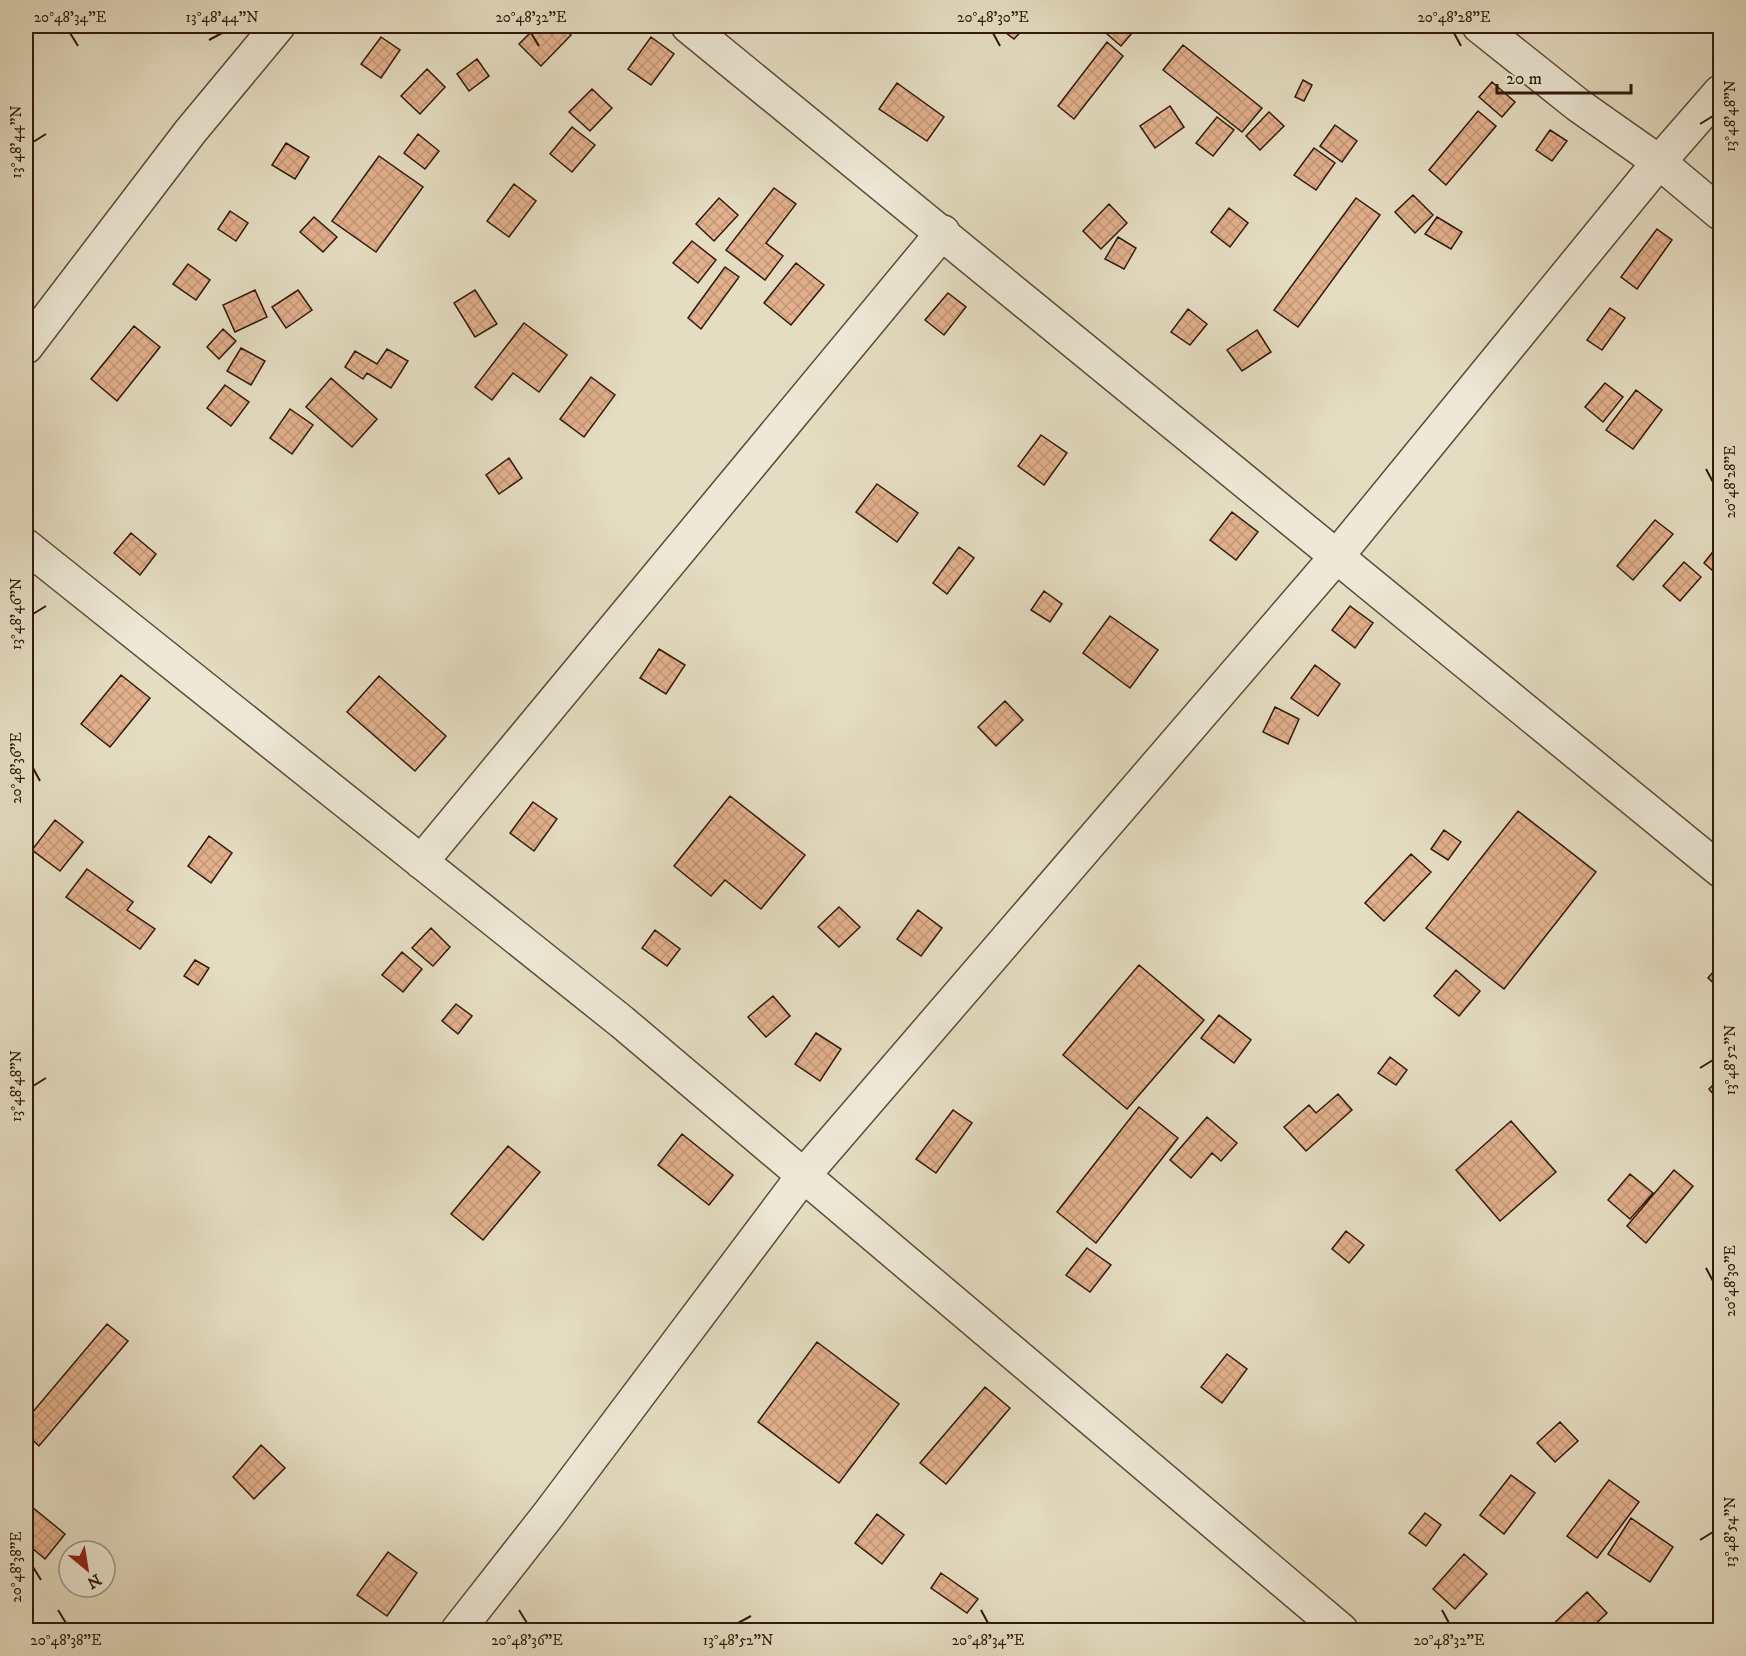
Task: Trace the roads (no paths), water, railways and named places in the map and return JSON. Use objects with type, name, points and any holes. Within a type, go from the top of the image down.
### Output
[{"type":"street","points":[[26,347],[190,132],[278,26]]},
{"type":"street","points":[[688,26],[1720,870]]},
{"type":"street","points":[[1479,26],[1578,105],[1659,162],[1720,213]]},
{"type":"street","points":[[458,1630],[549,1514],[802,1176],[1337,556],[1659,162],[1720,92]]},
{"type":"street","points":[[421,862],[942,232]]},
{"type":"street","points":[[26,546],[622,1022],[1341,1630]]}]
